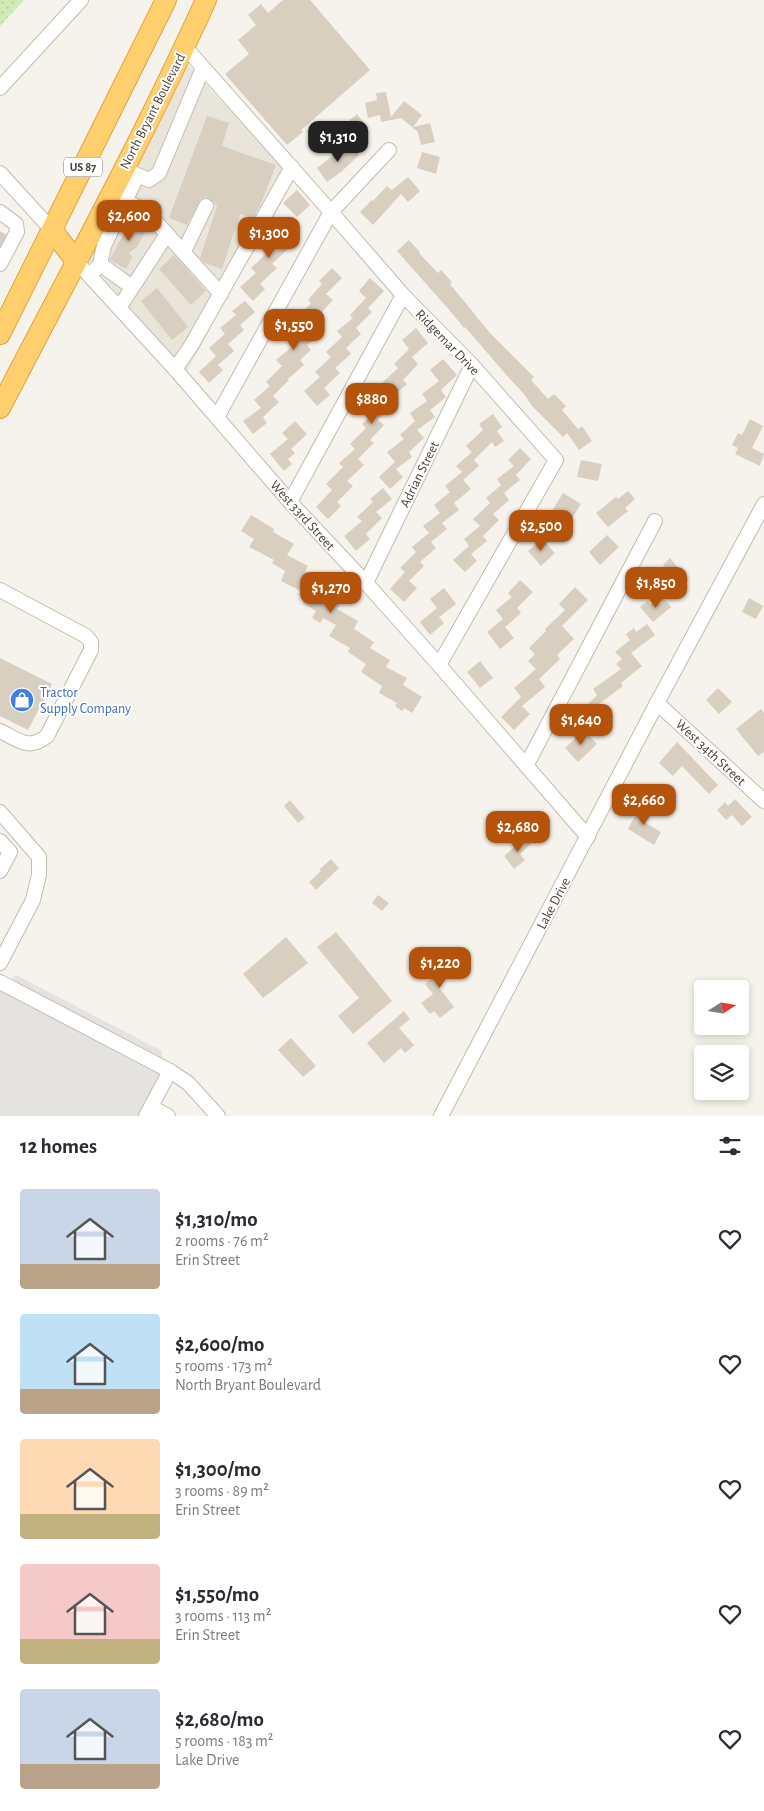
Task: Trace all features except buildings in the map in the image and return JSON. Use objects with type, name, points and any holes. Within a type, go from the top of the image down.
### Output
[{"type":"highway","name":"US 87","points":[[0,334],[166,0]]},
{"type":"highway","name":"North Bryant Boulevard","points":[[0,408],[76,261],[96,242],[130,173],[206,0]]},
{"type":"highway","points":[[52,230],[76,261]]},
{"type":"street","points":[[0,88],[82,0]]},
{"type":"street","name":"Ridgemar Drive","points":[[184,47],[332,212],[403,295],[472,365],[556,460],[439,665]]},
{"type":"street","points":[[130,173],[149,180],[159,173],[203,68]]},
{"type":"street","points":[[217,418],[332,212],[389,150]]},
{"type":"street","points":[[175,369],[191,346],[292,167]]},
{"type":"street","points":[[0,173],[52,230]]},
{"type":"street","points":[[118,197],[147,212],[221,294]]},
{"type":"street","points":[[0,263],[17,232],[16,224],[6,220],[25,200]]},
{"type":"street","points":[[184,251],[206,206]]},
{"type":"street","points":[[119,308],[167,234]]},
{"type":"street","points":[[96,242],[100,264],[132,287]]},
{"type":"street","name":"West 33rd Street","points":[[76,261],[175,369],[290,502],[439,665],[588,837]]},
{"type":"street","points":[[90,276],[100,264]]},
{"type":"street","points":[[290,502],[403,295]]},
{"type":"street","name":"Adrian Street","points":[[366,583],[472,365]]},
{"type":"street","name":"Lake Drive","points":[[441,1116],[657,703],[764,504]]},
{"type":"street","points":[[526,766],[655,521]]},
{"type":"street","points":[[0,590],[86,636],[91,642],[91,650],[47,736],[38,743],[28,745],[0,731]]},
{"type":"street","name":"West 34th Street","points":[[657,703],[764,801]]},
{"type":"street","points":[[0,812],[39,857],[39,875],[33,900],[0,963]]},
{"type":"street","points":[[0,841],[10,852],[0,871]]},
{"type":"street","points":[[0,982],[188,1082],[218,1116]]},
{"type":"street","points":[[168,1116],[149,1112],[170,1071]]},
{"type":"shaded area","points":[[186,63],[291,176],[187,372],[85,257]]},
{"type":"shaded area","points":[[13,976],[18,976],[162,1051],[162,1073],[139,1116],[0,1116],[0,986],[13,982]]},
{"type":"green space","points":[[0,0],[24,0],[0,26]]},
{"type":"tunnel","points":[[0,247],[10,228]]},
{"type":"place","name":"Tractor Supply Company","points":[[22,700]]}]
